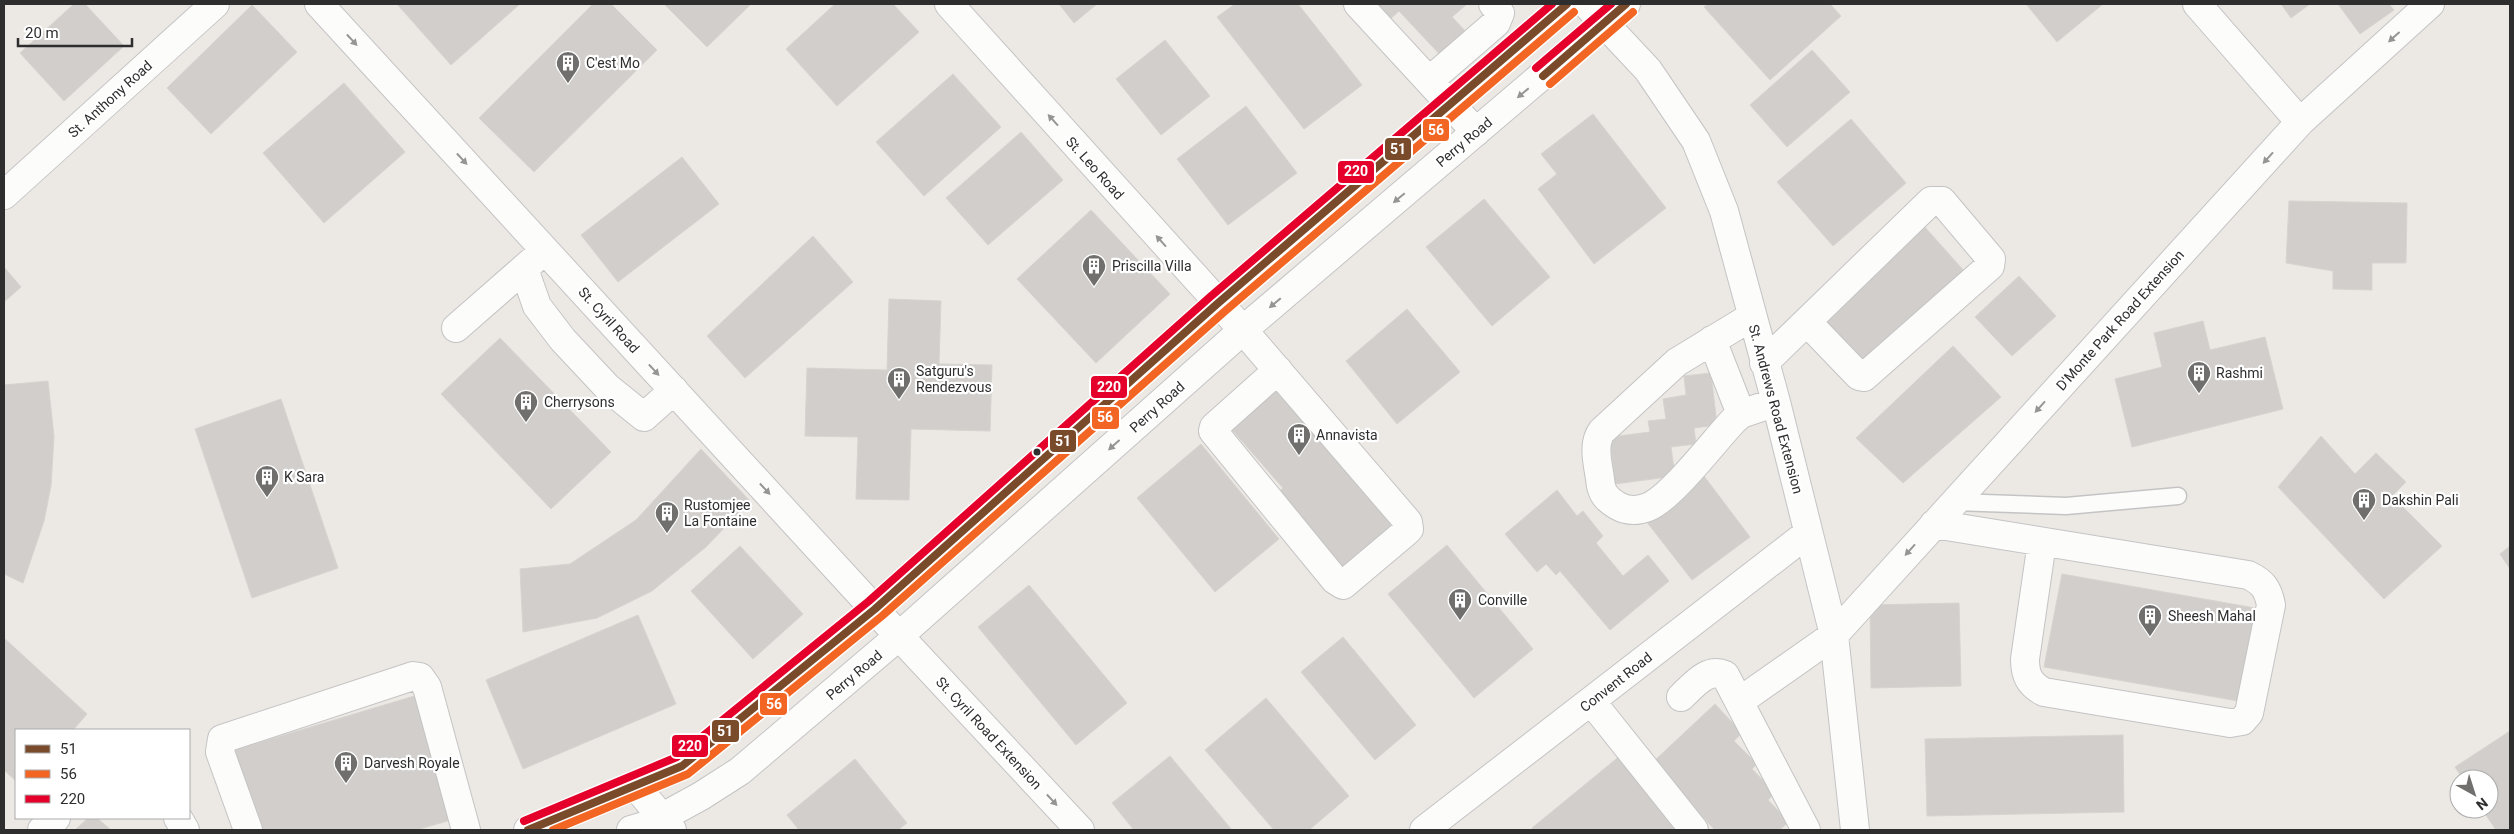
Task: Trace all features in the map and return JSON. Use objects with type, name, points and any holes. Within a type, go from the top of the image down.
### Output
[{"type":"street","name":"St. Anthony Road","points":[[4,195],[215,4]]},
{"type":"street","name":"St. Cyril Road","points":[[319,4],[899,636]]},
{"type":"street","name":"St. Leo Road","points":[[949,4],[1217,304],[1243,330],[1278,370],[1409,526],[1406,532],[1343,585],[1335,580],[1213,431],[1214,427],[1278,370]]},
{"type":"street","points":[[1358,4],[1476,132]]},
{"type":"street","points":[[1429,81],[1496,23],[1500,13],[1493,4]]},
{"type":"street","points":[[528,830],[682,766],[875,610],[1217,304],[1567,4]]},
{"type":"street","name":"St. Andrews Road Extension","points":[[1586,4],[1648,70],[1696,141],[1724,212],[1776,402],[1834,635],[1853,820]]},
{"type":"street","name":"Perry Road","points":[[631,830],[666,824],[740,771],[899,636],[1243,330],[1626,4]]},
{"type":"street","points":[[2197,4],[2300,122]]},
{"type":"street","name":"D'Monte Park Road Extension","points":[[1740,701],[1834,635],[2300,122],[2430,4]]},
{"type":"street","points":[[1764,363],[1931,201],[1942,201],[1990,260],[1990,266],[1864,377],[1859,376],[1807,322]]},
{"type":"street","points":[[456,328],[545,250]]},
{"type":"street","points":[[524,269],[537,306],[563,340],[608,388],[644,417],[674,390]]},
{"type":"street","points":[[1752,316],[1677,362],[1598,437],[1601,488],[1604,496],[1622,508],[1632,510],[1649,507],[1669,492],[1741,414],[1776,402]]},
{"type":"street","points":[[1712,340],[1741,414]]},
{"type":"street","points":[[1934,524],[2248,576],[2262,582],[2269,593],[2270,605],[2249,713],[2242,721],[2230,723],[2044,692],[2033,686],[2025,672],[2025,659],[2042,542]]},
{"type":"street","name":"Convent Road","points":[[1424,830],[1808,533]]},
{"type":"street","name":"St. Cyril Road Extension","points":[[899,636],[1080,830]]},
{"type":"street","points":[[1680,697],[1710,672],[1717,671],[1725,675],[1806,830]]},
{"type":"street","points":[[248,830],[220,752],[222,739],[413,676],[420,677],[427,687],[466,830]]},
{"type":"street","points":[[1591,701],[1694,830]]},
{"type":"street","points":[[635,786],[666,824]]},
{"type":"street","points":[[42,830],[55,819]]},
{"type":"street","points":[[179,819],[185,830]]},
{"type":"street","points":[[1832,830],[1853,820]]},
{"type":"lane","points":[[1955,502],[2066,506],[2178,496]]},
{"type":"building","points":[[74,4],[85,4],[124,46],[64,101],[20,53]]},
{"type":"building","points":[[397,4],[520,4],[451,65]]},
{"type":"building","name":"C'est Mo","points":[[593,4],[611,4],[657,50],[534,172],[479,118]]},
{"type":"building","points":[[664,4],[751,4],[707,47]]},
{"type":"building","points":[[835,4],[893,4],[919,32],[837,106],[786,49]]},
{"type":"building","points":[[1059,4],[1097,4],[1074,23]]},
{"type":"building","points":[[1235,4],[1298,4],[1362,85],[1304,129],[1217,17]]},
{"type":"building","points":[[1367,4],[1467,4],[1452,17],[1471,37],[1445,60],[1399,11],[1386,23]]},
{"type":"building","points":[[1708,4],[1830,4],[1841,16],[1770,80],[1704,7]]},
{"type":"building","points":[[2026,4],[2103,4],[2057,42]]},
{"type":"building","points":[[2281,4],[2310,4],[2291,18]]},
{"type":"building","points":[[2338,4],[2389,4],[2394,10],[2360,34]]},
{"type":"building","points":[[252,5],[297,52],[211,134],[167,88]]},
{"type":"building","points":[[1165,40],[1210,96],[1161,135],[1116,79]]},
{"type":"building","points":[[1812,50],[1850,92],[1787,147],[1750,105]]},
{"type":"building","points":[[953,74],[1001,127],[924,196],[876,142]]},
{"type":"building","points":[[344,83],[405,152],[324,223],[263,153]]},
{"type":"building","points":[[1246,106],[1297,173],[1228,225],[1177,159]]},
{"type":"building","points":[[1593,114],[1666,208],[1594,264],[1538,189],[1557,174],[1541,154]]},
{"type":"building","points":[[1851,119],[1906,183],[1833,246],[1777,182]]},
{"type":"building","points":[[1021,132],[1063,180],[988,245],[946,198]]},
{"type":"building","points":[[682,157],[719,204],[618,282],[581,235]]},
{"type":"building","points":[[1484,199],[1550,277],[1492,326],[1426,247]]},
{"type":"building","points":[[2289,201],[2407,203],[2406,263],[2372,263],[2372,290],[2333,289],[2333,271],[2286,263]]},
{"type":"building","name":"Priscilla Villa","points":[[1091,210],[1170,294],[1096,363],[1017,279]]},
{"type":"building","points":[[1923,225],[1965,272],[1859,367],[1817,319]]},
{"type":"building","points":[[813,236],[853,282],[745,378],[707,336]]},
{"type":"building","points":[[4,267],[21,287],[4,302]]},
{"type":"building","points":[[2019,276],[2056,316],[2012,356],[1975,317]]},
{"type":"building","name":"Satguru's Rendezvous","points":[[889,299],[941,301],[939,364],[992,365],[990,431],[911,429],[909,500],[856,499],[858,437],[805,436],[807,368],[887,370]]},
{"type":"building","points":[[1407,309],[1460,372],[1397,424],[1346,361]]},
{"type":"building","name":"Rashmi","points":[[2203,321],[2210,350],[2265,337],[2283,409],[2132,447],[2115,379],[2162,367],[2154,333]]},
{"type":"building","name":"Cherrysons","points":[[500,338],[611,452],[551,509],[441,394]]},
{"type":"building","points":[[1953,346],[2001,397],[1903,483],[1856,438]]},
{"type":"building","points":[[1711,373],[1717,425],[1694,428],[1696,444],[1671,447],[1675,476],[1615,484],[1610,437],[1650,432],[1648,421],[1666,419],[1663,399],[1686,395],[1684,376]]},
{"type":"building","points":[[48,381],[54,437],[51,486],[44,521],[23,583],[4,574],[4,385]]},
{"type":"building","name":"Annavista","points":[[1277,381],[1398,520],[1338,572],[1273,497],[1283,488],[1227,424]]},
{"type":"building","name":"K Sara","points":[[281,399],[338,568],[252,598],[195,429]]},
{"type":"building","name":"Dakshin Pali","points":[[2321,436],[2355,474],[2376,453],[2406,482],[2392,496],[2442,546],[2384,599],[2278,487]]},
{"type":"building","points":[[1201,444],[1279,539],[1215,592],[1137,498]]},
{"type":"building","name":"Rustomjee La Fontaine","points":[[701,449],[750,501],[706,547],[652,591],[597,618],[523,632],[520,569],[570,564],[636,520]]},
{"type":"building","points":[[1704,476],[1750,537],[1692,580],[1646,521]]},
{"type":"building","points":[[1557,490],[1577,516],[1583,511],[1603,536],[1596,543],[1623,576],[1648,555],[1669,581],[1610,630],[1560,571],[1556,575],[1546,564],[1537,572],[1505,534]]},
{"type":"building","name":"Conville","points":[[1447,545],[1533,649],[1474,698],[1388,594]]},
{"type":"building","points":[[740,546],[803,614],[753,659],[691,591]]},
{"type":"building","points":[[2510,546],[2510,569],[2500,554]]},
{"type":"building","name":"Sheesh Mahal","points":[[2062,574],[2255,608],[2238,701],[2044,667]]},
{"type":"building","points":[[1029,585],[1127,703],[1076,745],[978,627]]},
{"type":"building","points":[[1959,603],[1961,686],[1871,688],[1870,605]]},
{"type":"building","points":[[638,615],[676,704],[523,769],[486,680]]},
{"type":"building","points":[[1343,637],[1416,725],[1375,760],[1301,672]]},
{"type":"building","points":[[4,638],[87,714],[74,729],[15,729],[15,780],[4,770]]},
{"type":"building","name":"Darvesh Royale","points":[[421,694],[458,818],[416,830],[257,830],[234,750]]},
{"type":"building","points":[[1266,698],[1349,796],[1309,830],[1274,830],[1205,750]]},
{"type":"building","points":[[1715,704],[1742,733],[1734,741],[1757,764],[1752,769],[1775,793],[1768,800],[1789,822],[1779,830],[1715,830],[1652,763]]},
{"type":"building","points":[[2510,731],[2510,830],[2496,830],[2489,819],[2499,819],[2499,769],[2456,769],[2455,767]]},
{"type":"building","points":[[2123,735],[2124,812],[1927,816],[1925,739]]},
{"type":"building","points":[[1621,755],[1676,827],[1671,830],[1534,830],[1532,828]]},
{"type":"building","points":[[1170,756],[1232,830],[1134,830],[1112,803]]},
{"type":"building","points":[[855,759],[907,823],[898,830],[799,830],[787,815]]},
{"type":"building","points":[[87,819],[98,819],[111,830],[75,830]]},
{"type":"transit line","name":"220","points":[[524,821],[677,757],[869,601],[1210,297],[1552,4]]},
{"type":"transit line","name":"51","points":[[528,830],[682,766],[875,609],[1217,304],[1567,4]]},
{"type":"transit line","name":"220","points":[[1536,68],[1611,4]]},
{"type":"transit line","name":"51","points":[[1543,76],[1626,4]]},
{"type":"transit line","name":"56","points":[[553,830],[688,774],[882,616],[1224,312],[1574,12]]},
{"type":"transit line","name":"56","points":[[1550,84],[1633,12]]},
{"type":"place","name":"C'est Mo","points":[[568,84]]},
{"type":"place","name":"Priscilla Villa","points":[[1094,287]]},
{"type":"place","name":"Rashmi","points":[[2199,394]]},
{"type":"place","name":"Satguru's Rendezvous","points":[[899,400]]},
{"type":"place","name":"Cherrysons","points":[[526,423]]},
{"type":"place","name":"Annavista","points":[[1299,456]]},
{"type":"place","name":"K Sara","points":[[267,498]]},
{"type":"place","name":"Dakshin Pali","points":[[2364,521]]},
{"type":"place","name":"Rustomjee La Fontaine","points":[[667,534]]},
{"type":"place","name":"Conville","points":[[1460,621]]},
{"type":"place","name":"Sheesh Mahal","points":[[2150,637]]},
{"type":"place","name":"Darvesh Royale","points":[[346,784]]}]
